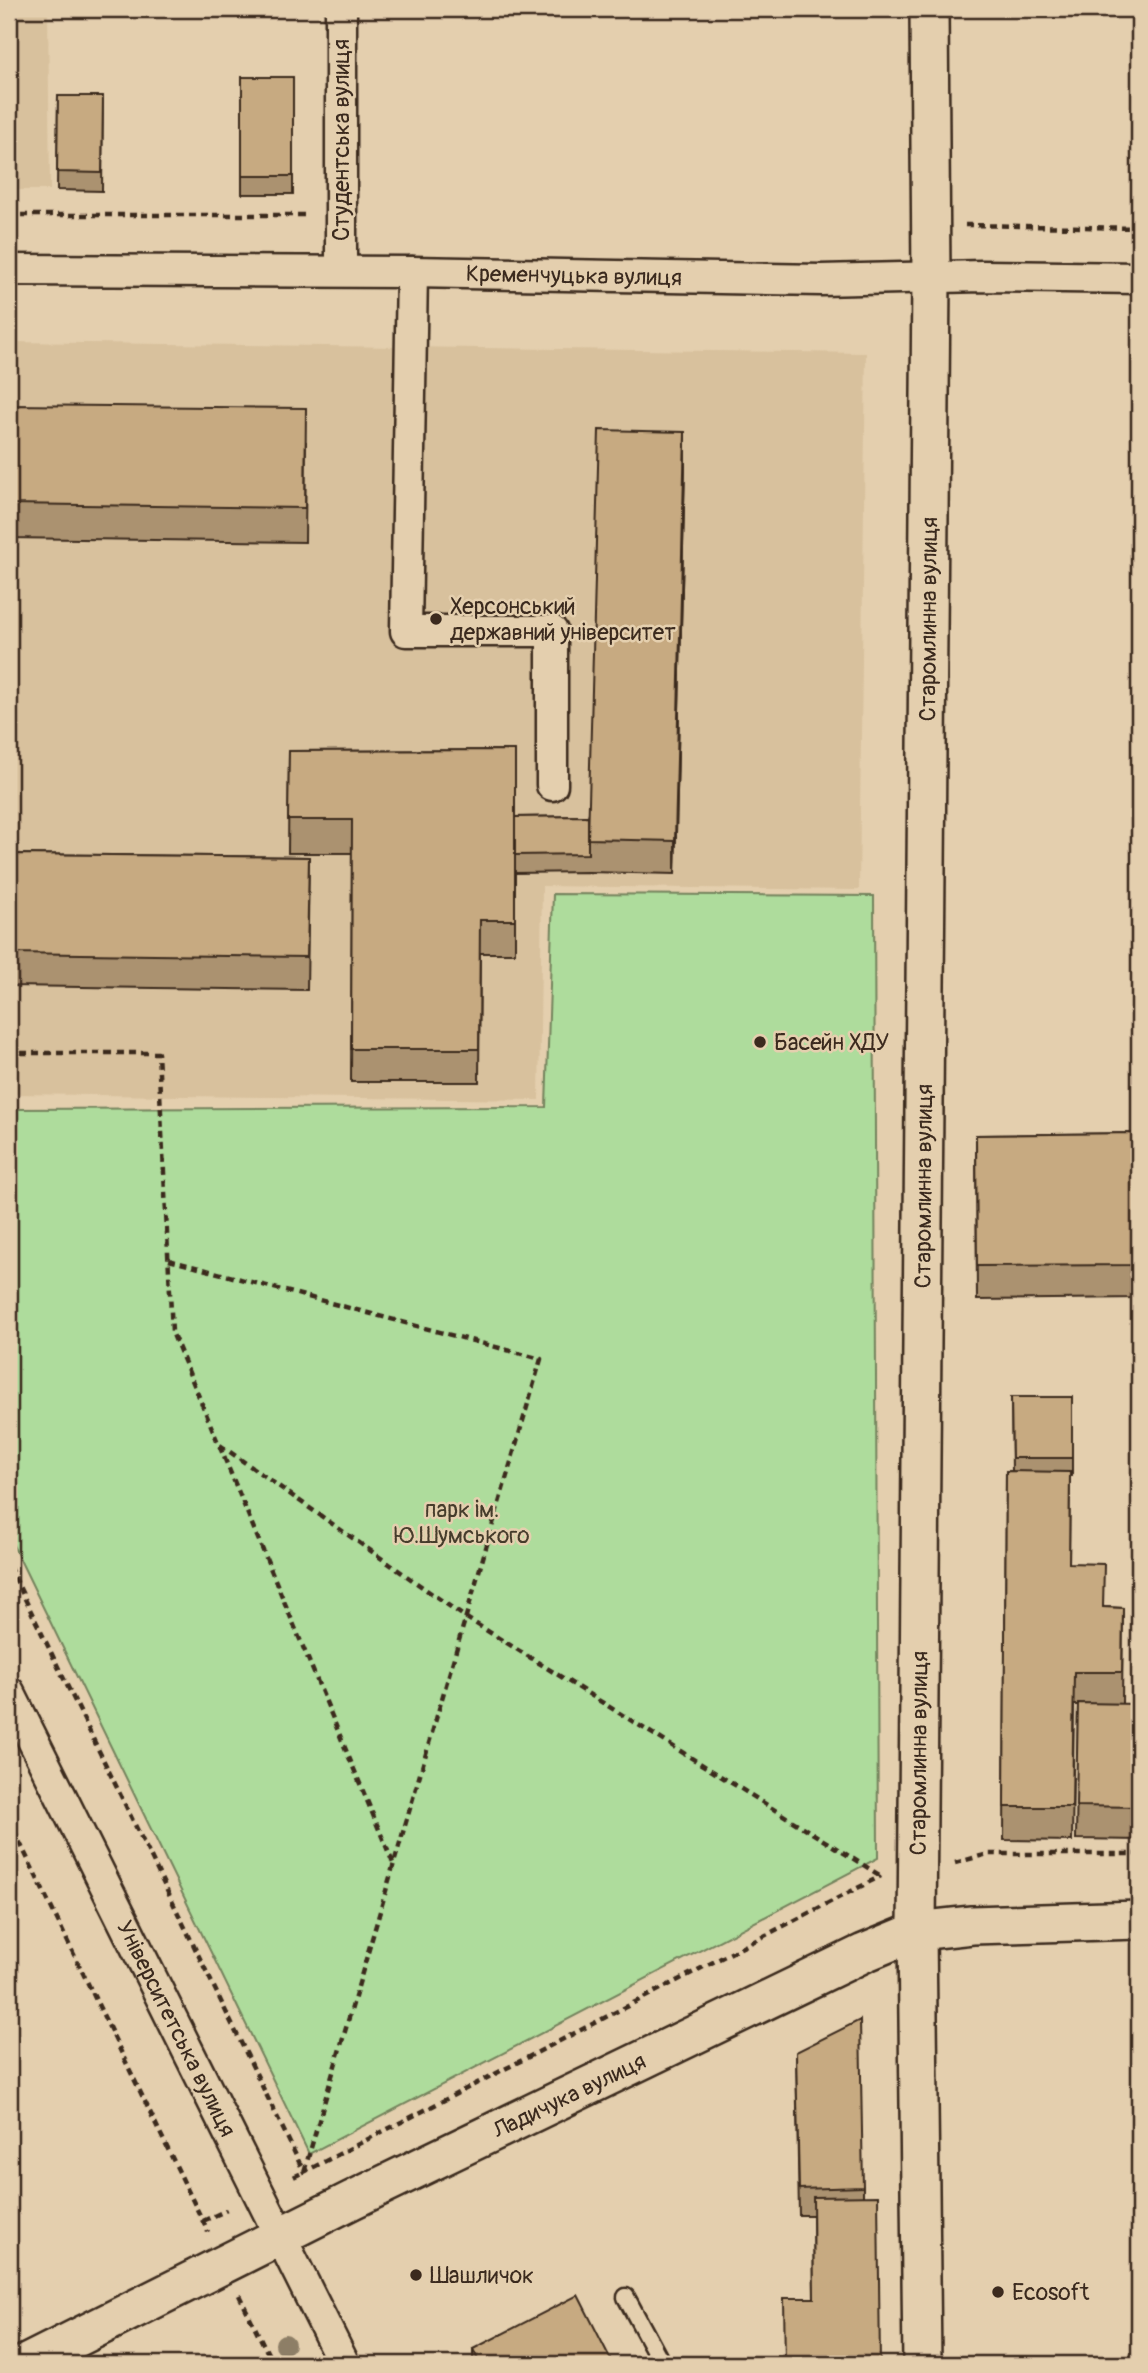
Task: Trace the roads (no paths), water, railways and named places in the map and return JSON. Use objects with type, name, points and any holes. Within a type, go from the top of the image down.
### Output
[{"type":"street","name":"Студентська вулиця","points":[[341,9],[341,271]]},
{"type":"street","name":"Старомлинна вулиця","points":[[922,2364],[917,1931],[931,278],[929,9]]},
{"type":"street","name":"Кременчуцька вулиця","points":[[9,270],[412,271],[821,280],[1139,278]]},
{"type":"street","points":[[412,271],[406,631],[552,631],[552,785]]},
{"type":"street","name":"Університетська вулиця","points":[[9,1692],[344,2364]]},
{"type":"street","name":"Ладичука вулиця","points":[[25,2364],[281,2235],[864,1953],[917,1931],[972,1925],[1139,1920]]},
{"type":"lane","points":[[626,2297],[662,2364]]},
{"type":"place","name":"Херсонський державний університет","points":[[436,619]]},
{"type":"place","name":"Басейн ХДУ","points":[[760,1042]]},
{"type":"place","name":"Шашличок","points":[[416,2275]]},
{"type":"place","name":"Ecosoft","points":[[998,2292]]},
{"type":"park label","name":"парк ім. Ю.Шумського","points":[[462,1522]]}]
